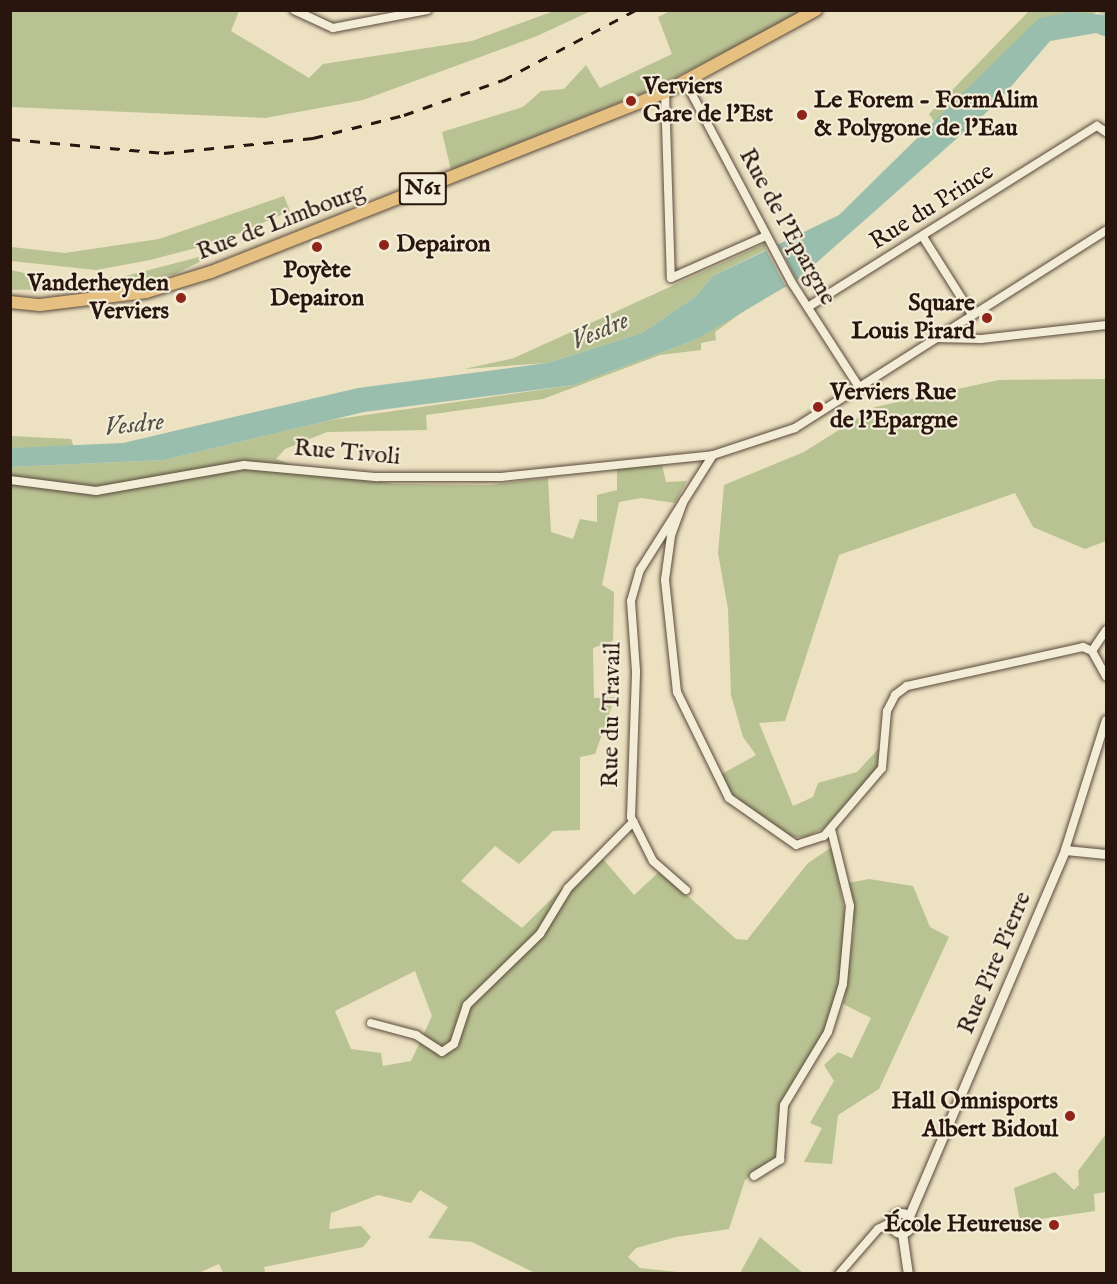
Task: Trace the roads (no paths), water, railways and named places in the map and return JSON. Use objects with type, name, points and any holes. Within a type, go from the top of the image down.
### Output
[{"type":"main road","name":"Rue de Limbourg","points":[[10,302],[40,305],[146,292],[209,273],[666,92],[816,10]]},
{"type":"street","points":[[294,10],[333,28],[357,26],[427,10]]},
{"type":"street","name":"Rue de l'Epargne","points":[[686,83],[792,283],[859,387]]},
{"type":"street","points":[[666,92],[671,278],[768,239]]},
{"type":"street","name":"Rue du Prince","points":[[808,307],[1097,126],[1107,132]]},
{"type":"street","name":"Rue Tivoli","points":[[10,480],[96,492],[244,465],[304,467],[377,477],[490,477],[713,455],[795,428],[971,313],[1107,231]]},
{"type":"street","points":[[923,237],[971,313]]},
{"type":"street","points":[[935,338],[981,339],[1107,325]]},
{"type":"street","points":[[713,455],[684,500],[671,536],[665,580],[677,692],[705,758],[729,798],[782,840],[808,844],[831,829],[882,768],[886,711],[895,694],[929,679],[1083,647],[1092,651],[1107,676]]},
{"type":"street","name":"Rue du Travail","points":[[684,500],[632,589],[636,671],[629,781],[633,822],[653,861],[686,890]]},
{"type":"street","points":[[1092,651],[1107,630]]},
{"type":"street","name":"Rue Pire Pierre","points":[[902,1233],[911,1225],[909,1216],[1065,850],[1107,720]]},
{"type":"street","points":[[371,1023],[416,1035],[442,1052],[454,1044],[467,1005],[540,934],[568,888],[633,822]]},
{"type":"street","points":[[754,1176],[780,1160],[784,1106],[824,1041],[843,984],[850,906],[831,829]]},
{"type":"street","points":[[1065,850],[1107,854]]},
{"type":"street","points":[[839,1274],[878,1229],[890,1223],[896,1214],[909,1216]]},
{"type":"street","points":[[890,1223],[902,1233],[908,1274]]},
{"type":"railway","points":[[10,139],[164,153],[313,138],[404,115],[503,80],[636,10]]},
{"type":"place","name":"Verviers Gare de l'Est","points":[[631,101]]},
{"type":"place","name":"Le Forem - FormAlim & Polygone de l'Eau","points":[[802,115]]},
{"type":"place","name":"Depairon","points":[[384,245]]},
{"type":"place","name":"Poyète Depairon","points":[[317,247]]},
{"type":"place","name":"Vanderheyden Verviers","points":[[181,298]]},
{"type":"place","name":"Square Louis Pirard","points":[[987,318]]},
{"type":"place","name":"Verviers Rue de l'Epargne","points":[[818,407]]},
{"type":"place","name":"Hall Omnisports Albert Bidoul","points":[[1070,1116]]},
{"type":"place","name":"École Heureuse","points":[[1054,1225]]},
{"type":"water label","name":"Vesdre","points":[[600,331]]},
{"type":"water label","name":"Vesdre","points":[[134,425]]}]
